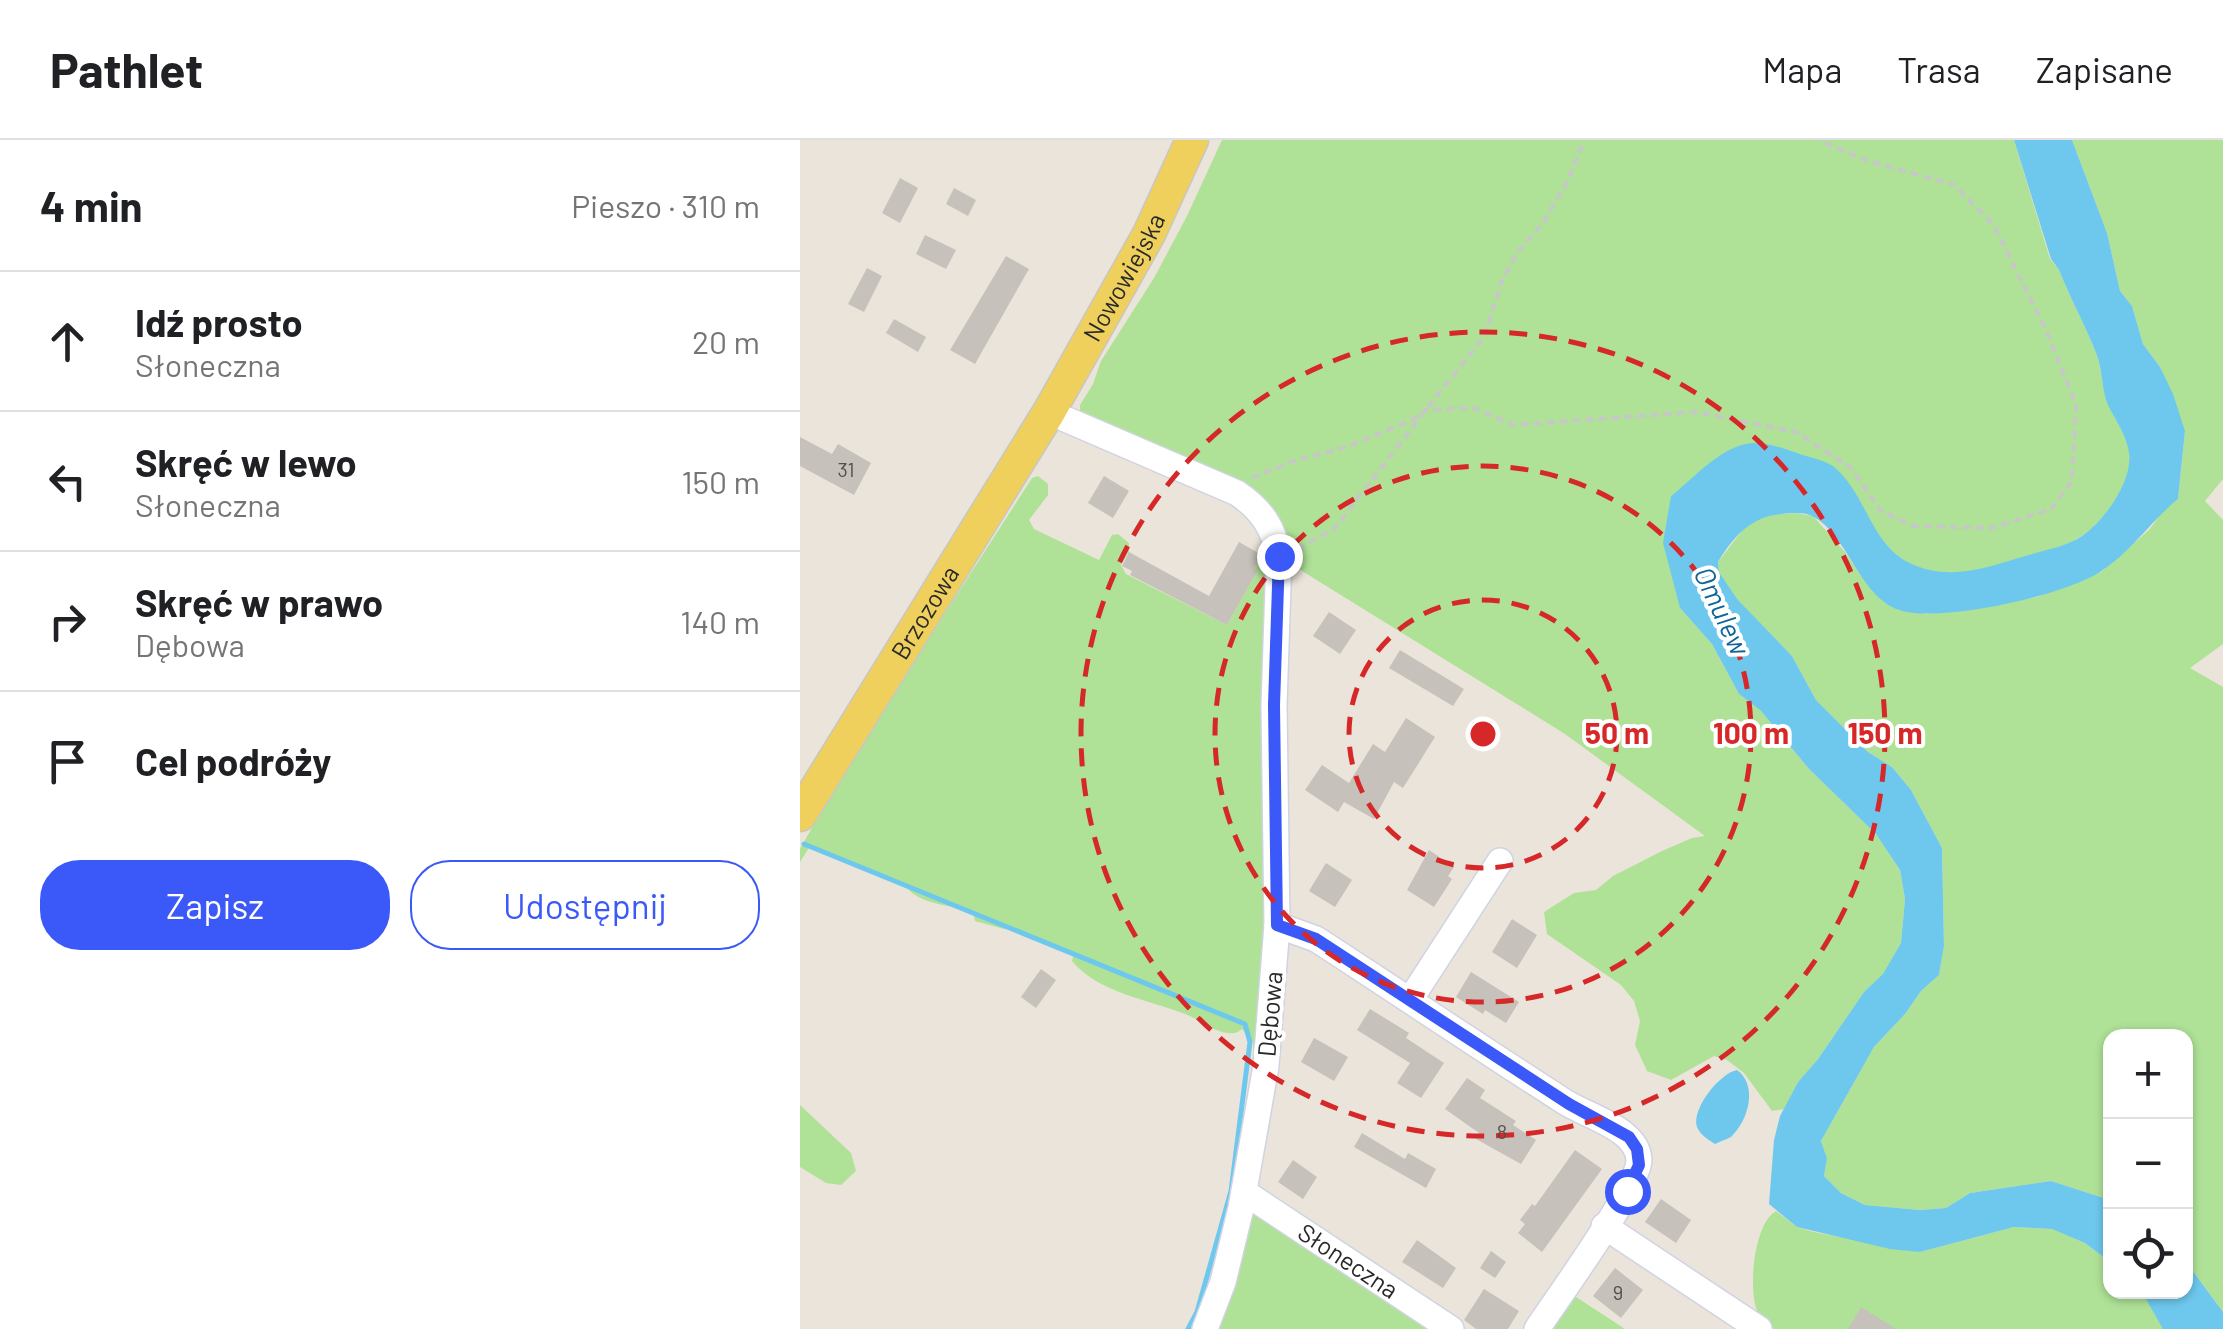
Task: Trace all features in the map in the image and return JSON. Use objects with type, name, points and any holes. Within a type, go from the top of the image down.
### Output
[{"type":"main road","name":"Nowowiejska","points":[[1049,412],[1150,234],[1192,140]]},
{"type":"main road","name":"Brzozowa","points":[[800,816],[1049,412]]},
{"type":"street","name":"Dębowa","points":[[1049,412],[1224,486],[1254,504],[1274,532],[1279,556],[1274,705],[1277,925],[1266,1066],[1244,1192],[1223,1282],[1206,1329]]},
{"type":"street","points":[[1410,1000],[1500,861]]},
{"type":"street","points":[[1277,925],[1316,939],[1569,1104],[1629,1137],[1637,1149],[1639,1165],[1537,1329]]},
{"type":"street","name":"Słoneczna","points":[[1244,1192],[1451,1329]]},
{"type":"street","points":[[1604,1226],[1759,1329]]},
{"type":"path","points":[[1279,556],[1320,539],[1335,528],[1484,338],[1502,280],[1520,250],[1544,224],[1584,140]]},
{"type":"path","points":[[1224,486],[1343,448],[1410,421],[1426,410],[1474,408],[1513,426],[1696,412],[1796,432],[1850,467],[1881,511],[1913,526],[1992,528],[2051,509],[2072,481],[2076,405],[2046,330],[1994,226],[1955,185],[1866,160],[1818,140]]},
{"type":"green space","points":[[1222,140],[2014,140],[2050,259],[2059,270],[2096,353],[2106,399],[2129,453],[2129,470],[2122,488],[2095,525],[2056,548],[1986,568],[1939,573],[1910,564],[1889,548],[1845,481],[1687,483],[1671,496],[1680,608],[1712,644],[1739,694],[1761,711],[1809,769],[1876,834],[1900,870],[1905,899],[1901,943],[1883,975],[1864,992],[1798,1082],[1784,1109],[1772,1111],[1744,1073],[1714,1056],[1671,1080],[1647,1071],[1635,1045],[1640,1021],[1634,1001],[1621,985],[1547,934],[1544,912],[1574,893],[1596,890],[1613,876],[1662,851],[1705,836],[1565,734],[1294,566],[1274,512],[1080,415],[1080,405],[1101,361],[1154,278]]},
{"type":"green space","points":[[2072,140],[2223,140],[2223,479],[2205,501],[2223,520],[2223,644],[2190,668],[2223,687],[2223,1312],[2193,1271],[2193,1029],[2103,1029],[2103,1198],[2051,1181],[1970,1193],[1946,1208],[1920,1210],[1865,1205],[1841,1193],[1824,1176],[1827,1158],[1821,1141],[1874,1047],[1939,975],[1944,946],[1942,848],[1911,790],[1892,767],[1868,752],[1816,700],[1792,656],[1737,600],[1719,572],[1718,562],[1747,524],[1768,515],[1795,513],[1813,516],[1861,576],[1925,614],[2037,597],[2101,572],[2178,499],[2185,431],[2160,367],[2143,344],[2132,306],[2120,291],[2107,233]]},
{"type":"green space","points":[[1038,476],[1048,484],[1048,495],[1029,520],[1034,529],[1099,560],[1112,535],[1118,534],[1129,543],[1129,552],[1121,565],[1126,574],[1227,625],[1258,570],[1254,568],[1269,541],[1268,890],[1259,1051],[1253,1050],[1253,1042],[1242,1029],[1232,1033],[1217,1030],[1095,980],[1072,961],[1074,953],[1012,928],[975,921],[973,912],[927,901],[906,886],[810,846],[800,862],[800,849],[848,764],[1032,478]]},
{"type":"green space","points":[[800,1105],[851,1153],[856,1171],[841,1185],[826,1183],[800,1167]]},
{"type":"green space","points":[[1776,1211],[1797,1227],[1814,1232],[1920,1252],[2014,1227],[2053,1229],[2085,1243],[2103,1257],[2103,1299],[2146,1299],[2164,1329],[1774,1329],[1762,1319],[1754,1301],[1755,1257],[1768,1218]]},
{"type":"green space","points":[[1256,1214],[1436,1329],[1213,1329],[1251,1218]]},
{"type":"green space","points":[[1573,1295],[1625,1329],[1551,1329]]},
{"type":"water","name":"Omulew","points":[[2014,140],[2072,140],[2107,233],[2120,291],[2132,306],[2143,344],[2173,394],[2185,431],[2178,499],[2121,556],[2100,572],[2060,590],[2006,604],[1926,614],[1891,606],[1878,596],[1825,525],[1805,514],[1771,516],[1752,523],[1718,562],[1719,572],[1737,599],[1792,656],[1816,700],[1868,752],[1892,767],[1911,790],[1942,848],[1944,946],[1939,975],[1874,1047],[1821,1141],[1827,1158],[1824,1176],[1841,1193],[1865,1205],[1920,1210],[1946,1208],[1970,1193],[2051,1181],[2103,1198],[2103,1257],[2085,1243],[2052,1229],[2014,1227],[1920,1252],[1890,1249],[1797,1227],[1769,1204],[1780,1116],[1798,1082],[1864,992],[1883,974],[1901,943],[1905,899],[1900,870],[1876,834],[1809,769],[1761,711],[1739,694],[1712,644],[1680,608],[1663,543],[1671,496],[1719,456],[1753,443],[1775,446],[1833,466],[1854,490],[1888,546],[1899,557],[1929,570],[1973,570],[2082,536],[2099,521],[2122,488],[2129,453],[2106,399],[2096,353],[2051,259]]},
{"type":"water","points":[[1737,1070],[1747,1084],[1749,1103],[1737,1130],[1715,1144],[1698,1130],[1698,1111],[1715,1085]]},
{"type":"water","points":[[2193,1271],[2223,1312],[2223,1329],[2163,1329],[2146,1299],[2193,1299]]},
{"type":"building","points":[[900,178],[918,188],[900,223],[882,213]]},
{"type":"building","points":[[954,188],[976,200],[968,216],[946,204]]},
{"type":"building","points":[[925,235],[956,250],[946,269],[916,254]]},
{"type":"building","points":[[1006,256],[1029,269],[975,364],[950,350]]},
{"type":"building","points":[[867,268],[882,276],[864,312],[848,304]]},
{"type":"building","points":[[894,319],[926,337],[918,352],[886,333]]},
{"type":"building","points":[[800,437],[832,454],[838,444],[871,463],[854,495],[800,466]]},
{"type":"building","points":[[1104,476],[1129,491],[1113,518],[1088,503]]},
{"type":"building","points":[[1239,542],[1262,555],[1254,568],[1258,570],[1227,625],[1130,575],[1132,571],[1122,566],[1129,552],[1209,596]]},
{"type":"building","points":[[1329,612],[1356,630],[1340,654],[1313,636]]},
{"type":"building","points":[[1400,650],[1464,689],[1453,706],[1389,668]]},
{"type":"building","points":[[1406,718],[1435,737],[1403,788],[1394,782],[1374,819],[1344,802],[1338,812],[1305,790],[1322,765],[1349,783],[1373,744],[1385,752]]},
{"type":"building","points":[[1429,850],[1454,867],[1448,876],[1452,879],[1434,907],[1407,890]]},
{"type":"building","points":[[1326,863],[1352,880],[1335,907],[1309,891]]},
{"type":"building","points":[[1512,919],[1537,935],[1517,968],[1492,952]]},
{"type":"building","points":[[1041,969],[1056,980],[1036,1008],[1021,997]]},
{"type":"building","points":[[1471,972],[1519,1002],[1506,1023],[1456,997]]},
{"type":"building","points":[[1370,1009],[1409,1033],[1406,1038],[1444,1063],[1421,1098],[1397,1083],[1410,1063],[1357,1030]]},
{"type":"building","points":[[1314,1038],[1348,1057],[1334,1081],[1301,1062]]},
{"type":"building","points":[[1467,1078],[1485,1090],[1480,1098],[1516,1121],[1513,1125],[1536,1140],[1521,1164],[1476,1139],[1479,1133],[1445,1109]]},
{"type":"building","points":[[1362,1133],[1405,1159],[1408,1153],[1436,1169],[1426,1188],[1354,1147]]},
{"type":"building","points":[[1575,1150],[1602,1169],[1542,1252],[1518,1233],[1525,1224],[1520,1220],[1532,1204],[1535,1206]]},
{"type":"building","points":[[1293,1160],[1317,1177],[1303,1199],[1278,1182]]},
{"type":"building","points":[[1661,1199],[1691,1220],[1676,1243],[1645,1222]]},
{"type":"building","points":[[1417,1240],[1456,1268],[1443,1288],[1402,1262]]},
{"type":"building","points":[[1491,1251],[1506,1262],[1495,1278],[1480,1268]]},
{"type":"building","points":[[1615,1268],[1643,1290],[1621,1318],[1593,1296]]},
{"type":"building","points":[[1484,1289],[1519,1311],[1508,1329],[1476,1329],[1464,1320]]},
{"type":"building","points":[[1861,1307],[1896,1329],[1848,1329]]},
{"type":"waterway","points":[[804,844],[1245,1024],[1250,1042],[1231,1191],[1197,1312],[1188,1329]]},
{"type":"route","points":[[1279,556],[1274,705],[1277,925],[1316,939],[1569,1104],[1629,1137],[1637,1149],[1639,1165],[1627,1191]]}]
